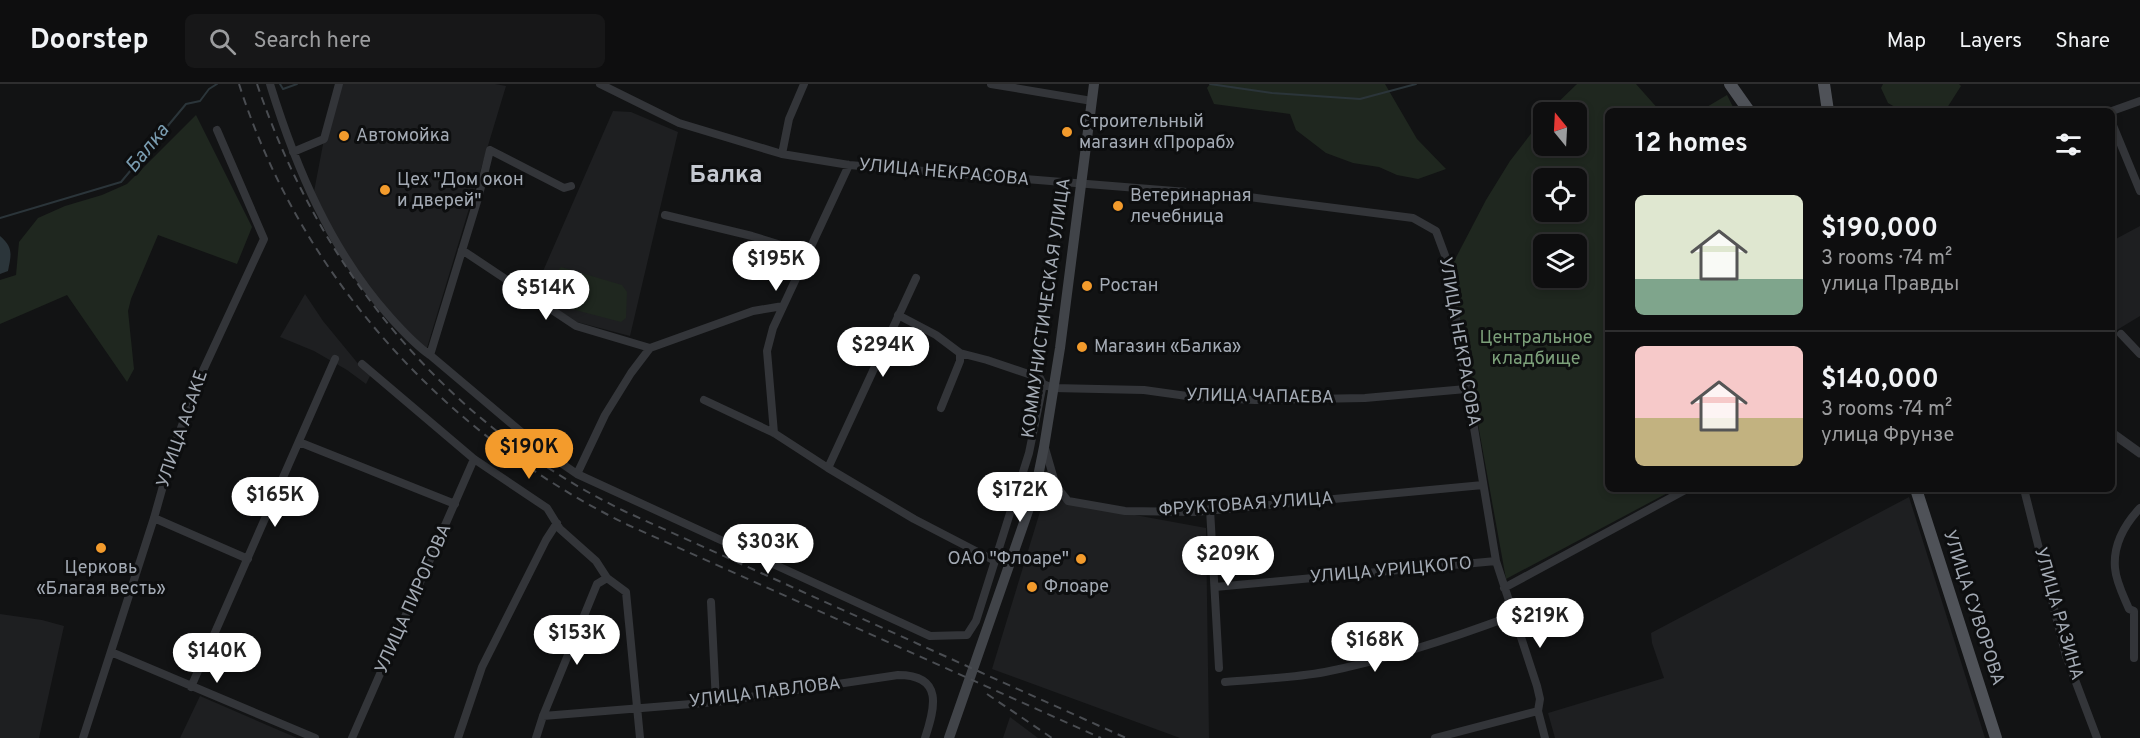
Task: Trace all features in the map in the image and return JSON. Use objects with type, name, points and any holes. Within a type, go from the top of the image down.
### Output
[{"type":"main road","points":[[1730,84],[1747,108]]},
{"type":"main road","points":[[1824,84],[1828,108]]},
{"type":"main road","name":"КОММУНИСТИЧЕСКАЯ УЛИЦА","points":[[949,738],[1035,491],[1044,447],[1048,386],[1081,184],[1094,85]]},
{"type":"main road","name":"УЛИЦА СУВОРОВА","points":[[1917,492],[1996,738]]},
{"type":"street","points":[[270,84],[292,152],[326,226],[369,293],[415,344],[545,452],[577,474],[930,636],[967,635],[976,621],[1048,386],[1040,378],[960,353],[936,335],[898,315]]},
{"type":"street","points":[[292,152],[324,139],[339,84]]},
{"type":"street","name":"УЛИЦА НЕКРАСОВА","points":[[600,84],[679,123],[782,154],[849,165],[1250,197],[1413,218],[1436,231],[1446,258],[1496,561],[1537,686],[1540,699],[1538,711],[1545,738]]},
{"type":"street","points":[[782,154],[789,119],[804,84]]},
{"type":"street","points":[[991,84],[1092,101]]},
{"type":"street","points":[[2115,110],[2140,100]]},
{"type":"street","name":"УЛИЦА АСАКЕ","points":[[83,738],[154,518],[174,447],[200,376],[264,239],[217,130]]},
{"type":"street","points":[[2115,131],[2140,191]]},
{"type":"street","points":[[430,355],[479,195],[490,150],[564,188],[572,186]]},
{"type":"street","points":[[774,433],[766,351],[773,327],[849,165]]},
{"type":"street","points":[[665,215],[752,236],[807,253]]},
{"type":"street","points":[[462,250],[576,326],[650,348],[753,311],[783,306]]},
{"type":"street","points":[[828,468],[915,278]]},
{"type":"street","points":[[2121,333],[2140,354]]},
{"type":"street","points":[[577,474],[605,415],[650,348]]},
{"type":"street","points":[[942,408],[960,361],[960,353]]},
{"type":"street","points":[[191,687],[335,359]]},
{"type":"street","points":[[362,364],[474,459],[551,512],[564,533],[596,561],[607,578],[626,592],[640,738]]},
{"type":"street","name":"УЛИЦА ЧАПАЕВА","points":[[1048,386],[1144,390],[1194,397],[1255,400],[1365,398],[1466,389]]},
{"type":"street","points":[[704,400],[774,433],[914,519],[995,561]]},
{"type":"street","points":[[2115,435],[2140,453]]},
{"type":"street","points":[[299,442],[455,504]]},
{"type":"street","name":"ФРУКТОВАЯ УЛИЦА","points":[[1044,447],[1056,486],[1068,501],[1125,511],[1195,512],[1484,485]]},
{"type":"street","name":"УЛИЦА ПИРОГОВА","points":[[352,738],[474,459]]},
{"type":"street","points":[[1504,588],[1681,492]]},
{"type":"street","name":"УЛИЦА РАЗИНА","points":[[2025,492],[2066,656],[2097,738]]},
{"type":"street","points":[[2134,658],[2134,612],[2129,609],[2115,568],[2122,533],[2127,522],[2140,508]]},
{"type":"street","points":[[1210,509],[1219,668]]},
{"type":"street","points":[[154,518],[248,559]]},
{"type":"street","points":[[458,738],[482,667],[546,540],[557,523]]},
{"type":"street","name":"УЛИЦА УРИЦКОГО","points":[[1215,587],[1496,561]]},
{"type":"street","points":[[536,738],[597,584],[607,578]]},
{"type":"street","points":[[711,602],[716,702]]},
{"type":"street","points":[[1225,682],[1323,673],[1358,665],[1462,635],[1514,615]]},
{"type":"street","points":[[111,652],[315,738]]},
{"type":"street","name":"УЛИЦА ПАВЛОВА","points":[[543,716],[716,702],[898,675],[912,675],[927,686],[934,701],[925,738]]},
{"type":"street","points":[[1435,738],[1538,711]]},
{"type":"shaded area","points":[[339,84],[495,84],[506,86],[426,351],[369,293],[313,197],[324,139]]},
{"type":"shaded area","points":[[613,111],[631,112],[678,132],[630,336],[577,322],[533,294]]},
{"type":"shaded area","points":[[2140,226],[2140,316],[2115,331],[2115,239]]},
{"type":"shaded area","points":[[0,236],[8,244],[10,256],[8,271],[0,274]]},
{"type":"shaded area","points":[[305,294],[323,321],[360,366],[371,374],[366,384],[314,351],[280,337]]},
{"type":"shaded area","points":[[1046,492],[1064,502],[1206,528],[1209,738],[1180,738],[992,669]]},
{"type":"shaded area","points":[[1909,497],[1985,738],[1555,738],[1548,713],[1664,678],[1652,643],[1651,633]]},
{"type":"shaded area","points":[[0,614],[42,620],[64,626],[39,738],[0,738]]},
{"type":"shaded area","points":[[200,696],[297,738],[180,738]]},
{"type":"shaded area","points":[[1010,717],[1038,738],[1003,738]]},
{"type":"green space","points":[[1210,84],[1385,84],[1417,139],[1446,169],[1418,179],[1397,175],[1379,167],[1353,163],[1326,153],[1296,130],[1290,114],[1214,104],[1207,88]]},
{"type":"green space","name":"Центральное кладбище","points":[[1577,84],[1636,84],[1657,108],[1605,108],[1605,492],[1669,492],[1506,579],[1450,269],[1486,200],[1510,161],[1533,131],[1533,156],[1587,156],[1587,102],[1558,102]]},
{"type":"green space","points":[[1883,84],[1959,84],[1961,86],[1947,108],[1897,108],[1888,103],[1881,88]]},
{"type":"green space","points":[[1727,95],[1734,108],[1705,108]]},
{"type":"green space","points":[[196,115],[252,227],[237,264],[158,235],[128,311],[134,369],[127,382],[67,295],[0,324],[0,280],[16,275],[19,242],[38,218],[127,184]]},
{"type":"green space","points":[[561,267],[622,285],[627,292],[626,318],[621,322],[556,305],[552,295],[552,285]]},
{"type":"waterway","name":"Балка","points":[[0,218],[121,182],[186,104],[200,101],[209,89],[217,84]]},
{"type":"waterway","name":"Балка","points":[[280,84],[283,89],[297,84]]},
{"type":"waterway","name":"Балка","points":[[1210,84],[1272,93],[1360,99],[1416,84]]},
{"type":"railway","points":[[239,84],[266,155],[300,222],[341,285],[388,344],[441,398],[499,446],[562,488],[628,525],[1101,738]]},
{"type":"railway","points":[[257,84],[284,153],[316,218],[354,279],[397,335],[446,387],[500,434],[559,475],[624,511],[1126,738]]},
{"type":"railway","points":[[987,694],[1052,738]]},
{"type":"place","name":"Строительный магазин «Прораб»","points":[[1067,132]]},
{"type":"place","name":"Автомойка","points":[[344,136]]},
{"type":"place","name":"Цех \"Дом окон и дверей\"","points":[[385,190]]},
{"type":"place","name":"Ветеринарная лечебница","points":[[1118,206]]},
{"type":"place","name":"Ростан","points":[[1087,286]]},
{"type":"place","name":"Магазин «Балка»","points":[[1082,347]]},
{"type":"place","name":"Церковь «Благая весть»","points":[[101,548]]},
{"type":"place","name":"ОАО \"Флоаре\"","points":[[1081,559]]},
{"type":"place","name":"Флоаре","points":[[1032,587]]},
{"type":"district","name":"Балка","points":[[726,176]]}]
